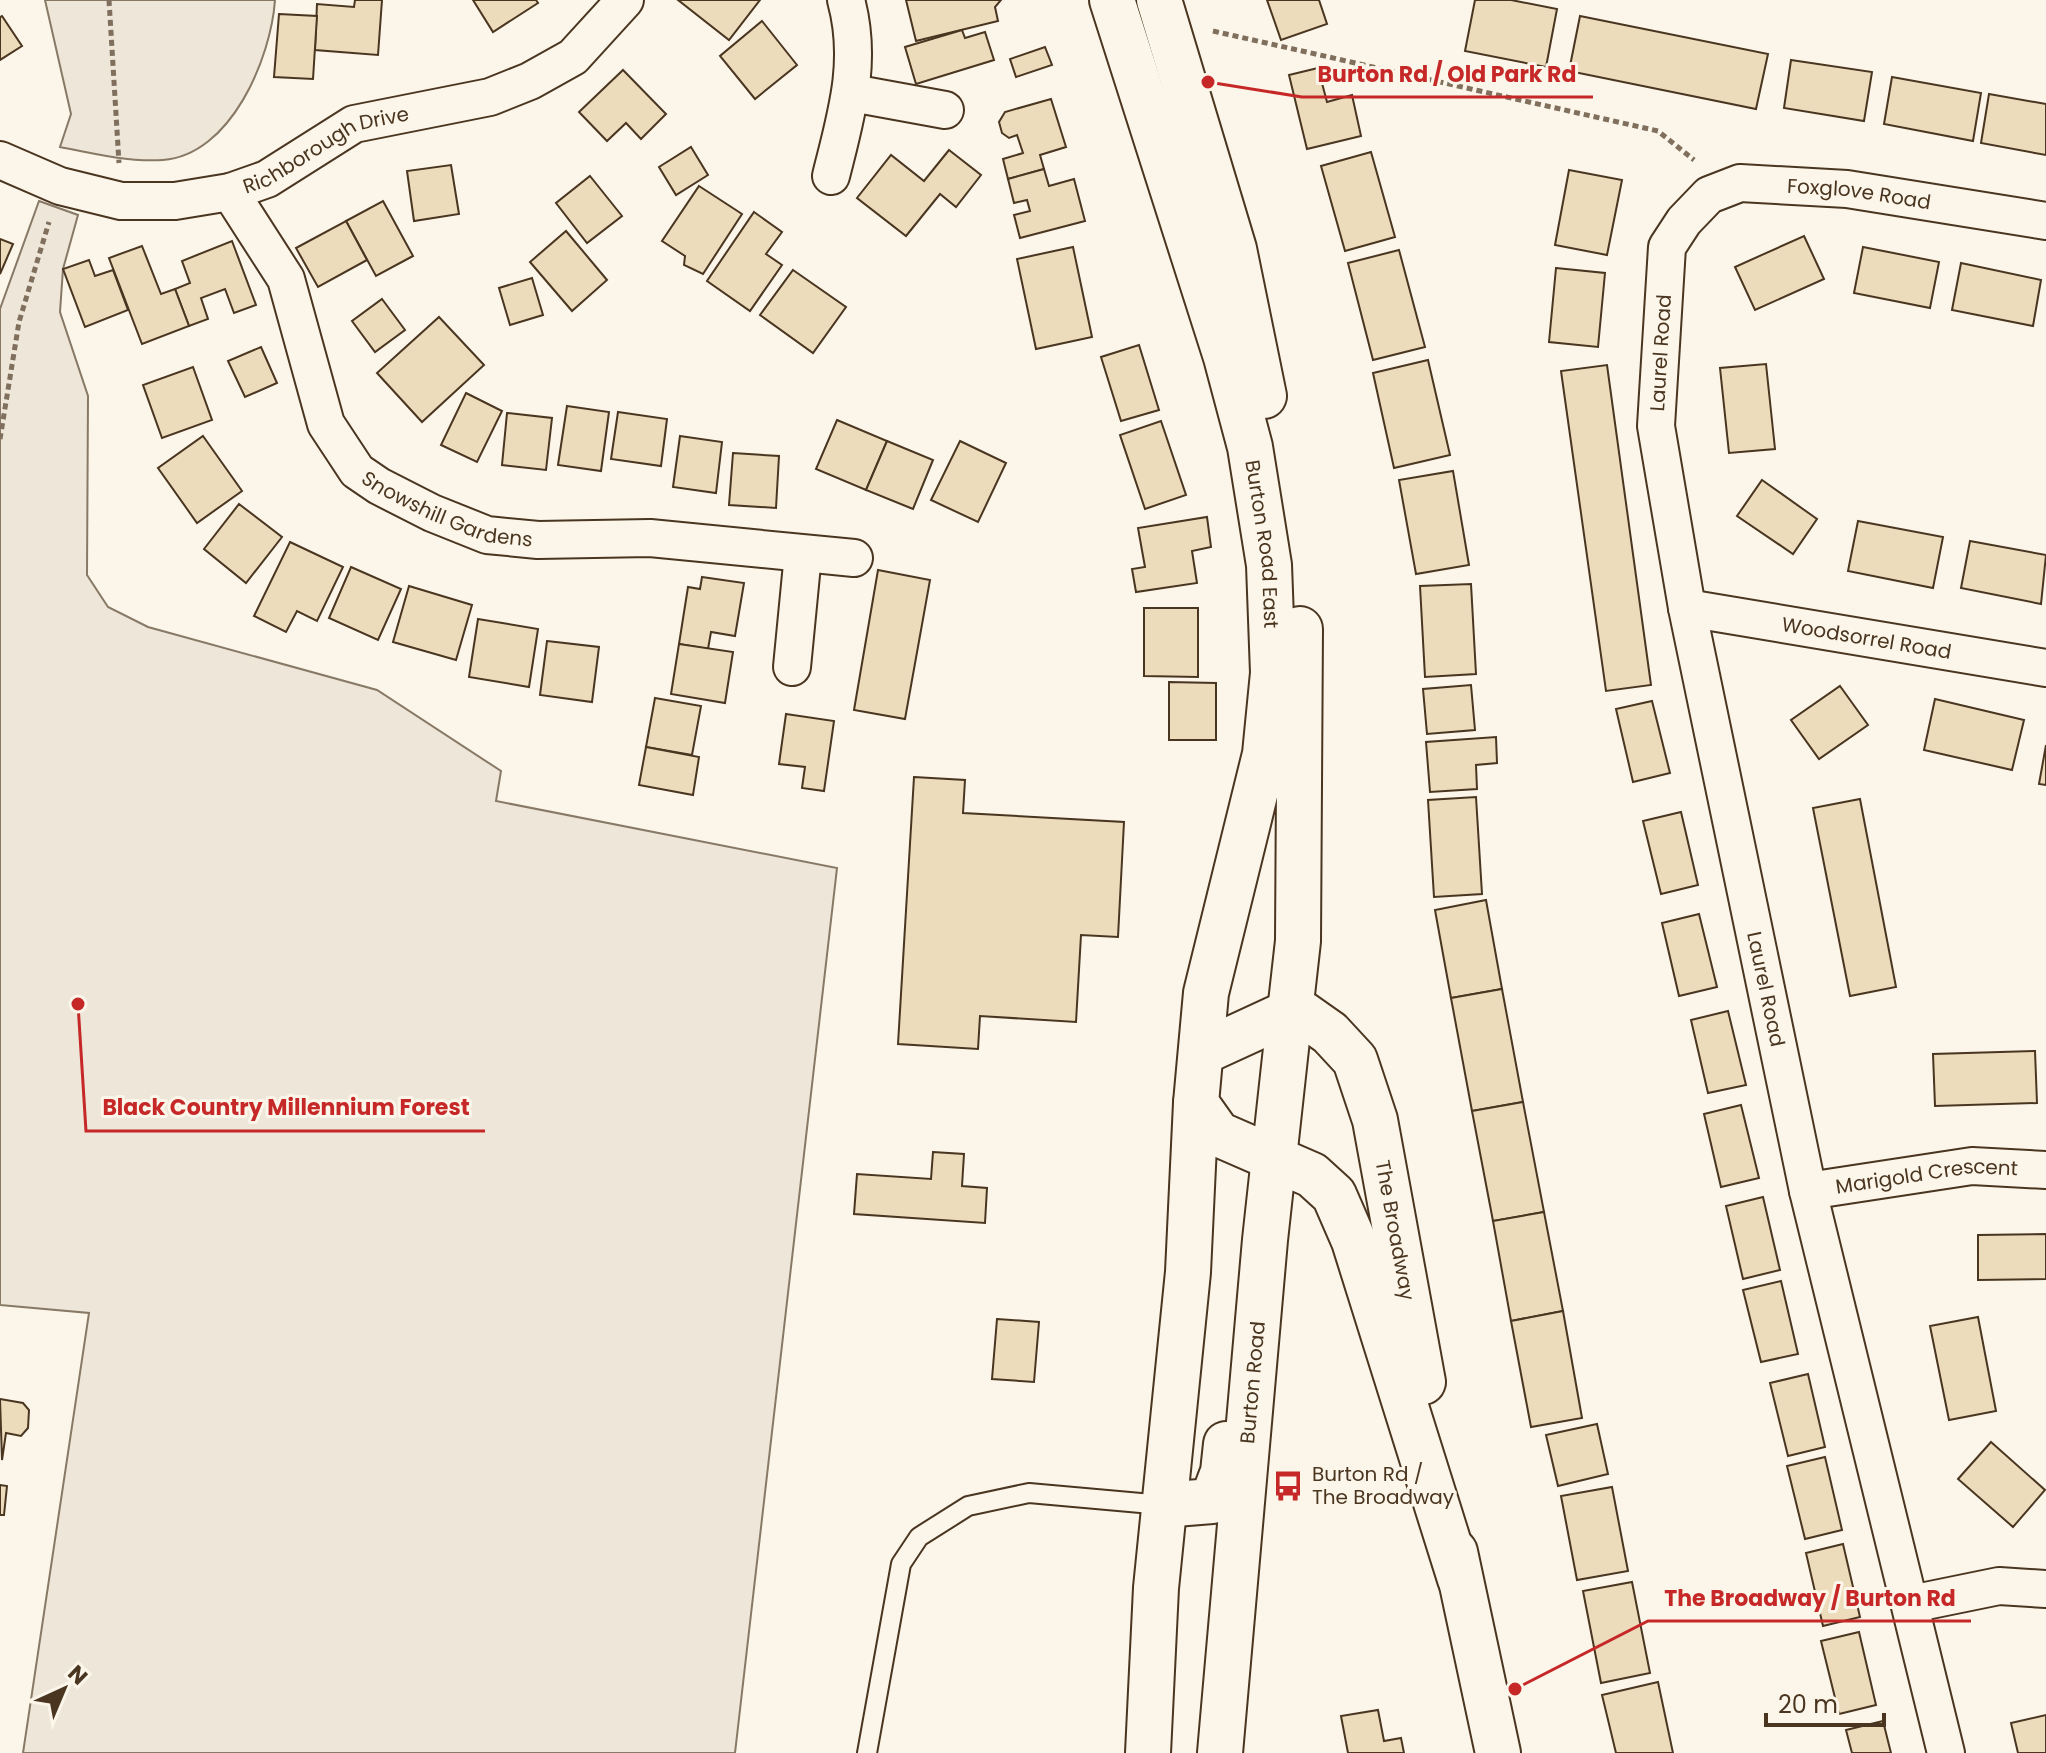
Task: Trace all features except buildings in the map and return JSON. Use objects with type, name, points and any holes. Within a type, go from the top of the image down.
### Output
[{"type":"main road","name":"Burton Road East","points":[[1112,0],[1230,372],[1250,447],[1269,565],[1273,673],[1265,754],[1206,993],[1196,1103]]},
{"type":"main road","name":"Burton Road East","points":[[1162,10],[1234,249],[1289,501],[1303,670],[1298,941],[1290,1012]]},
{"type":"main road","points":[[1203,1052],[1254,1032],[1290,1012]]},
{"type":"main road","name":"Burton Road","points":[[1220,1753],[1273,1158],[1290,1012]]},
{"type":"main road","name":"The Broadway","points":[[1290,1012],[1303,1014],[1330,1033],[1355,1060],[1375,1120],[1460,1579],[1498,1753]]},
{"type":"main road","points":[[1148,1753],[1163,1505],[1188,1272],[1196,1103]]},
{"type":"main road","name":"The Broadway","points":[[1196,1103],[1218,1134],[1312,1175],[1334,1195],[1460,1579]]},
{"type":"main road","points":[[1163,1505],[1209,1503],[1216,1496],[1223,1472],[1236,1338],[1250,1298],[1263,1278]]},
{"type":"street","name":"Richborough Drive","points":[[0,160],[60,186],[121,201],[175,201],[230,192],[267,179],[354,124],[490,97],[530,81],[573,57],[625,0]]},
{"type":"street","points":[[831,176],[852,93],[855,56],[846,0]]},
{"type":"street","points":[[852,93],[945,110]]},
{"type":"street","name":"Foxglove Road","points":[[1684,221],[1709,195],[1740,183],[1847,189],[2046,221]]},
{"type":"street","name":"Snowshill Gardens","points":[[230,192],[286,279],[326,424],[357,471],[379,486],[432,513],[487,535],[538,540],[650,538],[854,558]]},
{"type":"street","name":"Laurel Road","points":[[1684,221],[1667,247],[1656,426],[1687,608],[1808,1191],[1946,1753]]},
{"type":"street","points":[[792,667],[803,554]]},
{"type":"street","name":"Woodsorrel Road","points":[[1687,608],[2046,668]]},
{"type":"street","name":"Marigold Crescent","points":[[1808,1191],[1972,1166],[2046,1170]]},
{"type":"street","points":[[1911,1604],[1999,1586],[2046,1589]]},
{"type":"lane","points":[[867,1753],[901,1564],[919,1537],[968,1506],[1029,1493],[1163,1505]]},
{"type":"path","points":[[109,0],[121,201]]},
{"type":"path","points":[[1162,10],[1658,131],[1728,188]]},
{"type":"path","points":[[0,439],[19,322],[60,186]]},
{"type":"shaded area","points":[[45,0],[275,0],[272,23],[256,75],[227,122],[209,141],[187,154],[163,160],[137,160],[60,147],[71,114]]},
{"type":"shaded area","points":[[39,201],[78,215],[63,269],[60,312],[88,396],[87,575],[108,607],[148,627],[377,690],[501,771],[496,801],[837,868],[735,1753],[23,1753],[89,1313],[0,1305],[0,309]]},
{"type":"place","name":"Burton Rd / Old Park Rd","points":[[1208,82]]},
{"type":"place","name":"Black Country Millennium Forest","points":[[78,1004]]},
{"type":"place","name":"Burton Rd / The Broadway","points":[[1288,1486]]},
{"type":"place","name":"The Broadway / Burton Rd","points":[[1515,1689]]}]
